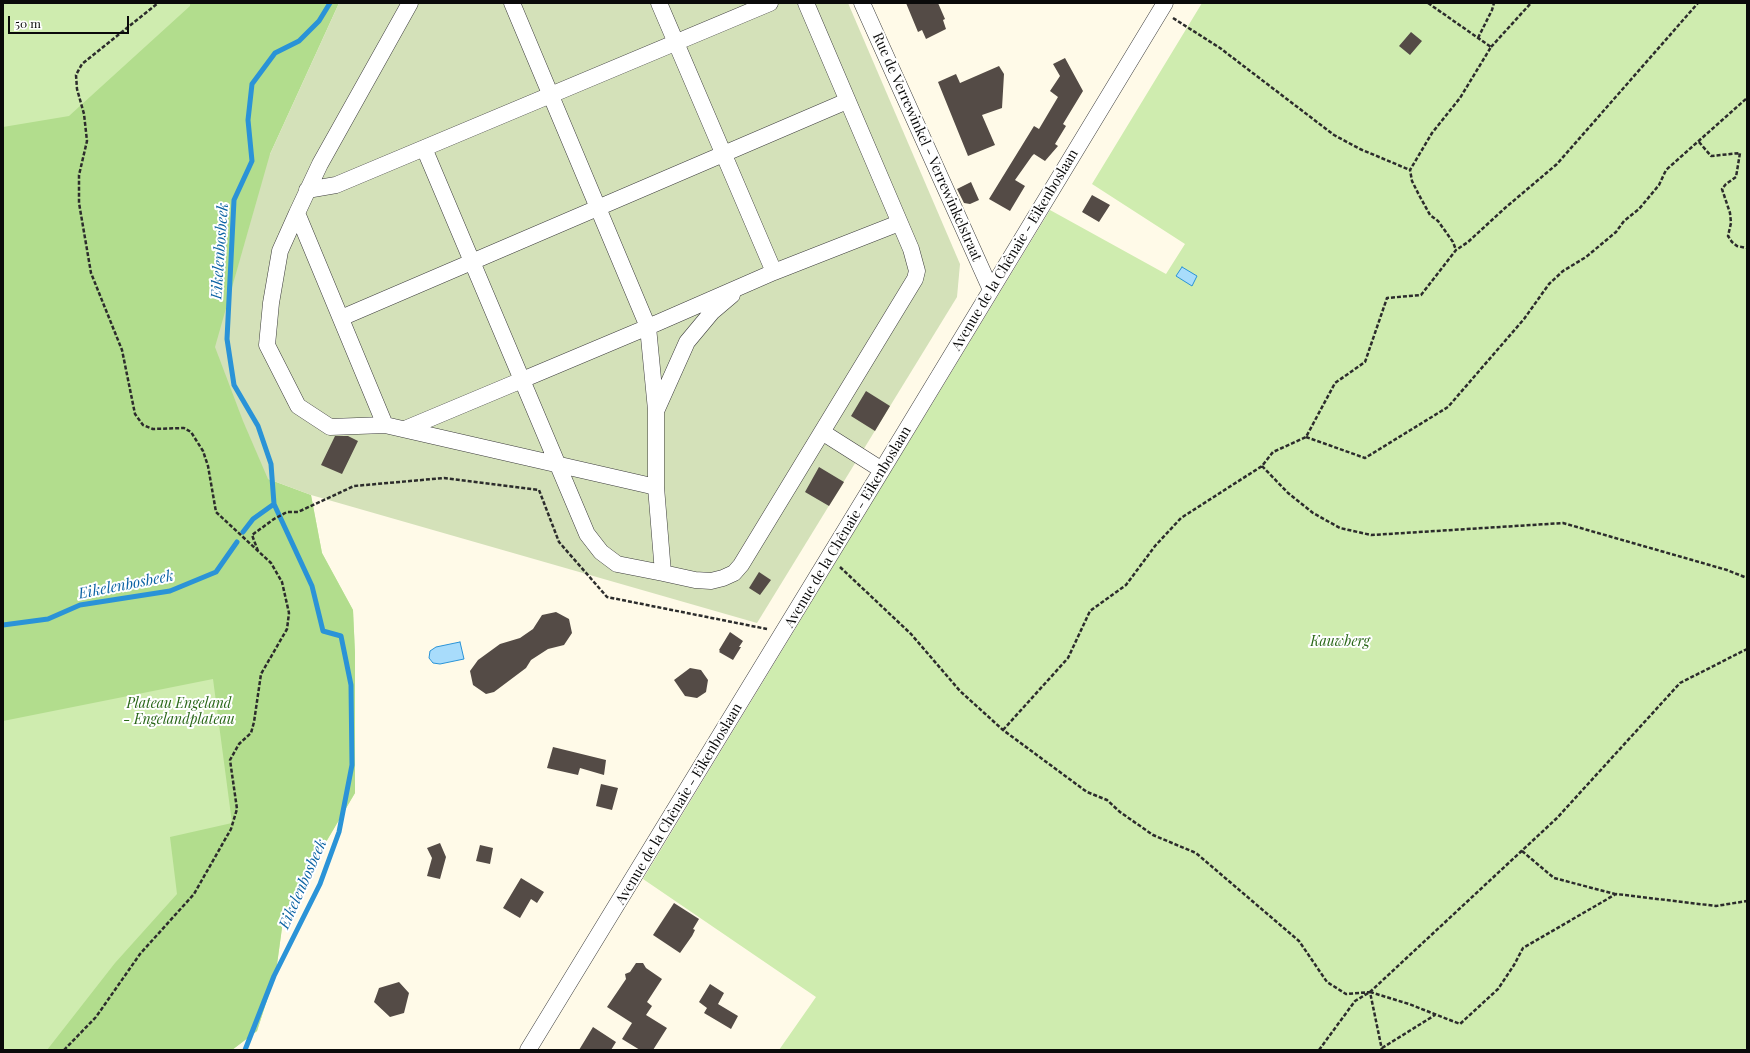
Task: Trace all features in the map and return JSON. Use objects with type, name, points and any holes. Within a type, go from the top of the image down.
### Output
[{"type":"street","points":[[410,3],[320,164],[280,251],[271,302],[267,345],[298,406],[330,427],[385,425],[405,428],[557,465],[656,487]]},
{"type":"street","points":[[512,3],[648,326],[656,410],[656,487],[663,573]]},
{"type":"street","points":[[659,3],[774,272]]},
{"type":"street","points":[[307,190],[336,185],[770,3]]},
{"type":"street","points":[[424,148],[587,534],[601,552],[616,564],[695,580],[711,581],[723,578],[734,573],[741,565],[915,279],[917,271],[915,262],[899,223],[806,3]]},
{"type":"street","name":"Rue de Verrewinkel - Verrewinkelstraat","points":[[862,3],[991,290]]},
{"type":"street","name":"Avenue de la Chênaie - Eikenboslaan","points":[[528,1050],[784,632],[1162,7]]},
{"type":"street","points":[[341,318],[598,206],[847,101]]},
{"type":"street","points":[[297,213],[385,425]]},
{"type":"street","points":[[405,428],[522,380],[774,272],[899,223]]},
{"type":"street","points":[[656,410],[687,342],[712,312],[743,285]]},
{"type":"street","points":[[822,432],[882,470]]},
{"type":"path","points":[[64,1050],[96,1017],[140,954],[194,894],[231,829],[237,809],[230,760],[239,744],[250,733],[254,722],[261,674],[287,630],[289,613],[282,582],[271,563],[258,553],[216,512],[208,466],[203,451],[191,432],[184,428],[153,429],[143,425],[135,414],[122,350],[91,273],[79,203],[80,175],[87,141],[84,114],[77,89],[76,75],[82,64],[158,3]]},
{"type":"path","points":[[1428,3],[1491,47]]},
{"type":"path","points":[[1478,38],[1494,3]]},
{"type":"path","points":[[1456,250],[1449,236],[1426,208],[1412,181],[1410,170],[1432,132],[1460,98],[1491,47],[1531,3]]},
{"type":"path","points":[[1003,730],[1068,658],[1090,611],[1126,585],[1155,546],[1181,518],[1262,466],[1273,452],[1306,437],[1335,383],[1365,362],[1387,298],[1421,295],[1456,250],[1468,242],[1557,164],[1698,3]]},
{"type":"path","points":[[1162,7],[1220,48],[1334,136],[1360,149],[1410,170]]},
{"type":"path","points":[[1306,437],[1364,458],[1448,407],[1524,320],[1549,284],[1563,271],[1586,257],[1616,232],[1624,221],[1639,209],[1660,184],[1666,170],[1747,98]]},
{"type":"path","points":[[1699,142],[1711,156],[1740,153],[1736,177],[1722,189],[1730,213],[1731,223],[1728,236],[1737,246],[1747,248]]},
{"type":"path","points":[[1262,466],[1288,493],[1312,513],[1340,528],[1371,535],[1563,523],[1727,570],[1747,578]]},
{"type":"path","points":[[258,553],[252,535],[274,519],[286,512],[298,512],[354,486],[444,478],[539,490],[559,542],[607,598],[784,632]]},
{"type":"path","points":[[829,557],[911,634],[960,691],[1003,730],[1087,792],[1107,800],[1120,812],[1153,836],[1196,853],[1299,941],[1327,982],[1346,994],[1370,992],[1409,1004],[1460,1024],[1498,989],[1523,948],[1616,894]]},
{"type":"path","points":[[1318,1050],[1355,1001],[1370,992],[1557,818],[1680,683],[1747,650]]},
{"type":"path","points":[[1522,851],[1554,878],[1616,894],[1716,906],[1747,901]]},
{"type":"path","points":[[1370,992],[1382,1049],[1435,1015]]},
{"type":"green space","name":"Plateau Engeland - Engelandplateau","points":[[3,3],[339,3],[270,154],[268,479],[311,495],[322,553],[353,610],[355,653],[355,793],[284,913],[276,972],[257,1031],[232,1050],[3,1050]]},
{"type":"green space","name":"Plateau Engeland - Engelandplateau","points":[[190,3],[339,3],[270,154],[268,479],[311,495],[322,553],[353,610],[355,653],[355,793],[284,913],[276,972],[257,1031],[232,1050],[47,1050],[115,963],[177,894],[170,837],[232,823],[213,679],[3,721],[3,127],[69,116],[190,6]]},
{"type":"green space","points":[[339,3],[848,3],[960,264],[957,297],[757,623],[311,495],[268,479],[243,421],[215,347],[270,154]]},
{"type":"green space","name":"Kauwberg","points":[[1202,3],[1747,3],[1747,1050],[779,1050],[816,997],[643,879],[1050,210],[1166,274],[1185,244],[1092,184]]},
{"type":"water","points":[[1182,267],[1197,276],[1192,286],[1176,276]]},
{"type":"water","points":[[460,642],[464,659],[440,664],[433,663],[429,658],[430,651],[436,647]]},
{"type":"building","points":[[906,3],[938,3],[945,19],[943,20],[946,29],[926,39],[922,30],[918,32]]},
{"type":"building","points":[[1411,32],[1422,41],[1410,55],[1399,46]]},
{"type":"building","points":[[1065,58],[1083,91],[1063,124],[1066,126],[1055,144],[1058,146],[1045,161],[1034,154],[1015,180],[1025,186],[1010,211],[989,199],[1034,126],[1039,129],[1058,97],[1050,91],[1060,76],[1053,64]]},
{"type":"building","points":[[999,66],[1004,74],[1002,108],[982,115],[995,145],[968,156],[938,82],[956,74],[960,83]]},
{"type":"building","points":[[971,182],[979,200],[970,204],[964,203],[957,189]]},
{"type":"building","points":[[1092,195],[1110,205],[1099,222],[1082,212]]},
{"type":"building","points":[[866,391],[890,406],[875,431],[851,416]]},
{"type":"building","points":[[335,436],[348,436],[358,441],[342,474],[321,465]]},
{"type":"building","points":[[819,467],[844,482],[829,506],[805,492]]},
{"type":"building","points":[[759,572],[771,580],[760,595],[749,588]]},
{"type":"building","points":[[556,612],[569,619],[572,633],[564,645],[548,649],[531,660],[526,668],[494,692],[486,694],[473,685],[470,671],[478,660],[500,644],[520,638],[533,629],[542,615]]},
{"type":"building","points":[[730,632],[743,641],[733,660],[719,652]]},
{"type":"building","points":[[690,668],[701,670],[708,680],[706,692],[697,698],[685,696],[674,680]]},
{"type":"building","points":[[553,747],[606,760],[604,775],[580,768],[578,775],[547,768]]},
{"type":"building","points":[[601,784],[618,788],[612,810],[596,806]]},
{"type":"building","points":[[440,843],[446,857],[440,879],[427,876],[432,858],[427,848]]},
{"type":"building","points":[[480,845],[493,848],[490,864],[476,861]]},
{"type":"building","points":[[521,878],[544,892],[537,903],[531,899],[520,918],[503,908]]},
{"type":"building","points":[[674,903],[699,919],[693,929],[695,930],[692,936],[680,953],[653,935]]},
{"type":"building","points":[[636,963],[643,963],[646,968],[662,979],[647,1002],[652,1006],[646,1015],[667,1028],[653,1050],[640,1050],[622,1039],[632,1023],[607,1007],[626,979],[625,974],[630,972]]},
{"type":"building","points":[[399,982],[409,993],[404,1013],[390,1017],[374,1002],[379,988]]},
{"type":"building","points":[[710,984],[724,993],[718,1004],[738,1016],[731,1029],[704,1013],[707,1008],[699,1002]]},
{"type":"building","points":[[593,1027],[616,1042],[611,1050],[579,1050]]},
{"type":"waterway","name":"Eikelenbosbeek","points":[[245,1050],[274,976],[320,884],[339,832],[352,765],[351,685],[341,636],[323,631],[312,586],[274,504],[271,464],[258,426],[234,385],[227,339],[234,200],[252,161],[248,120],[252,84],[275,53],[299,41],[319,21],[330,3]]},
{"type":"waterway","name":"Eikelenbosbeek","points":[[243,532],[253,519],[274,504]]},
{"type":"waterway","name":"Eikelenbosbeek","points":[[3,625],[48,619],[80,605],[170,591],[216,572],[237,542]]}]
